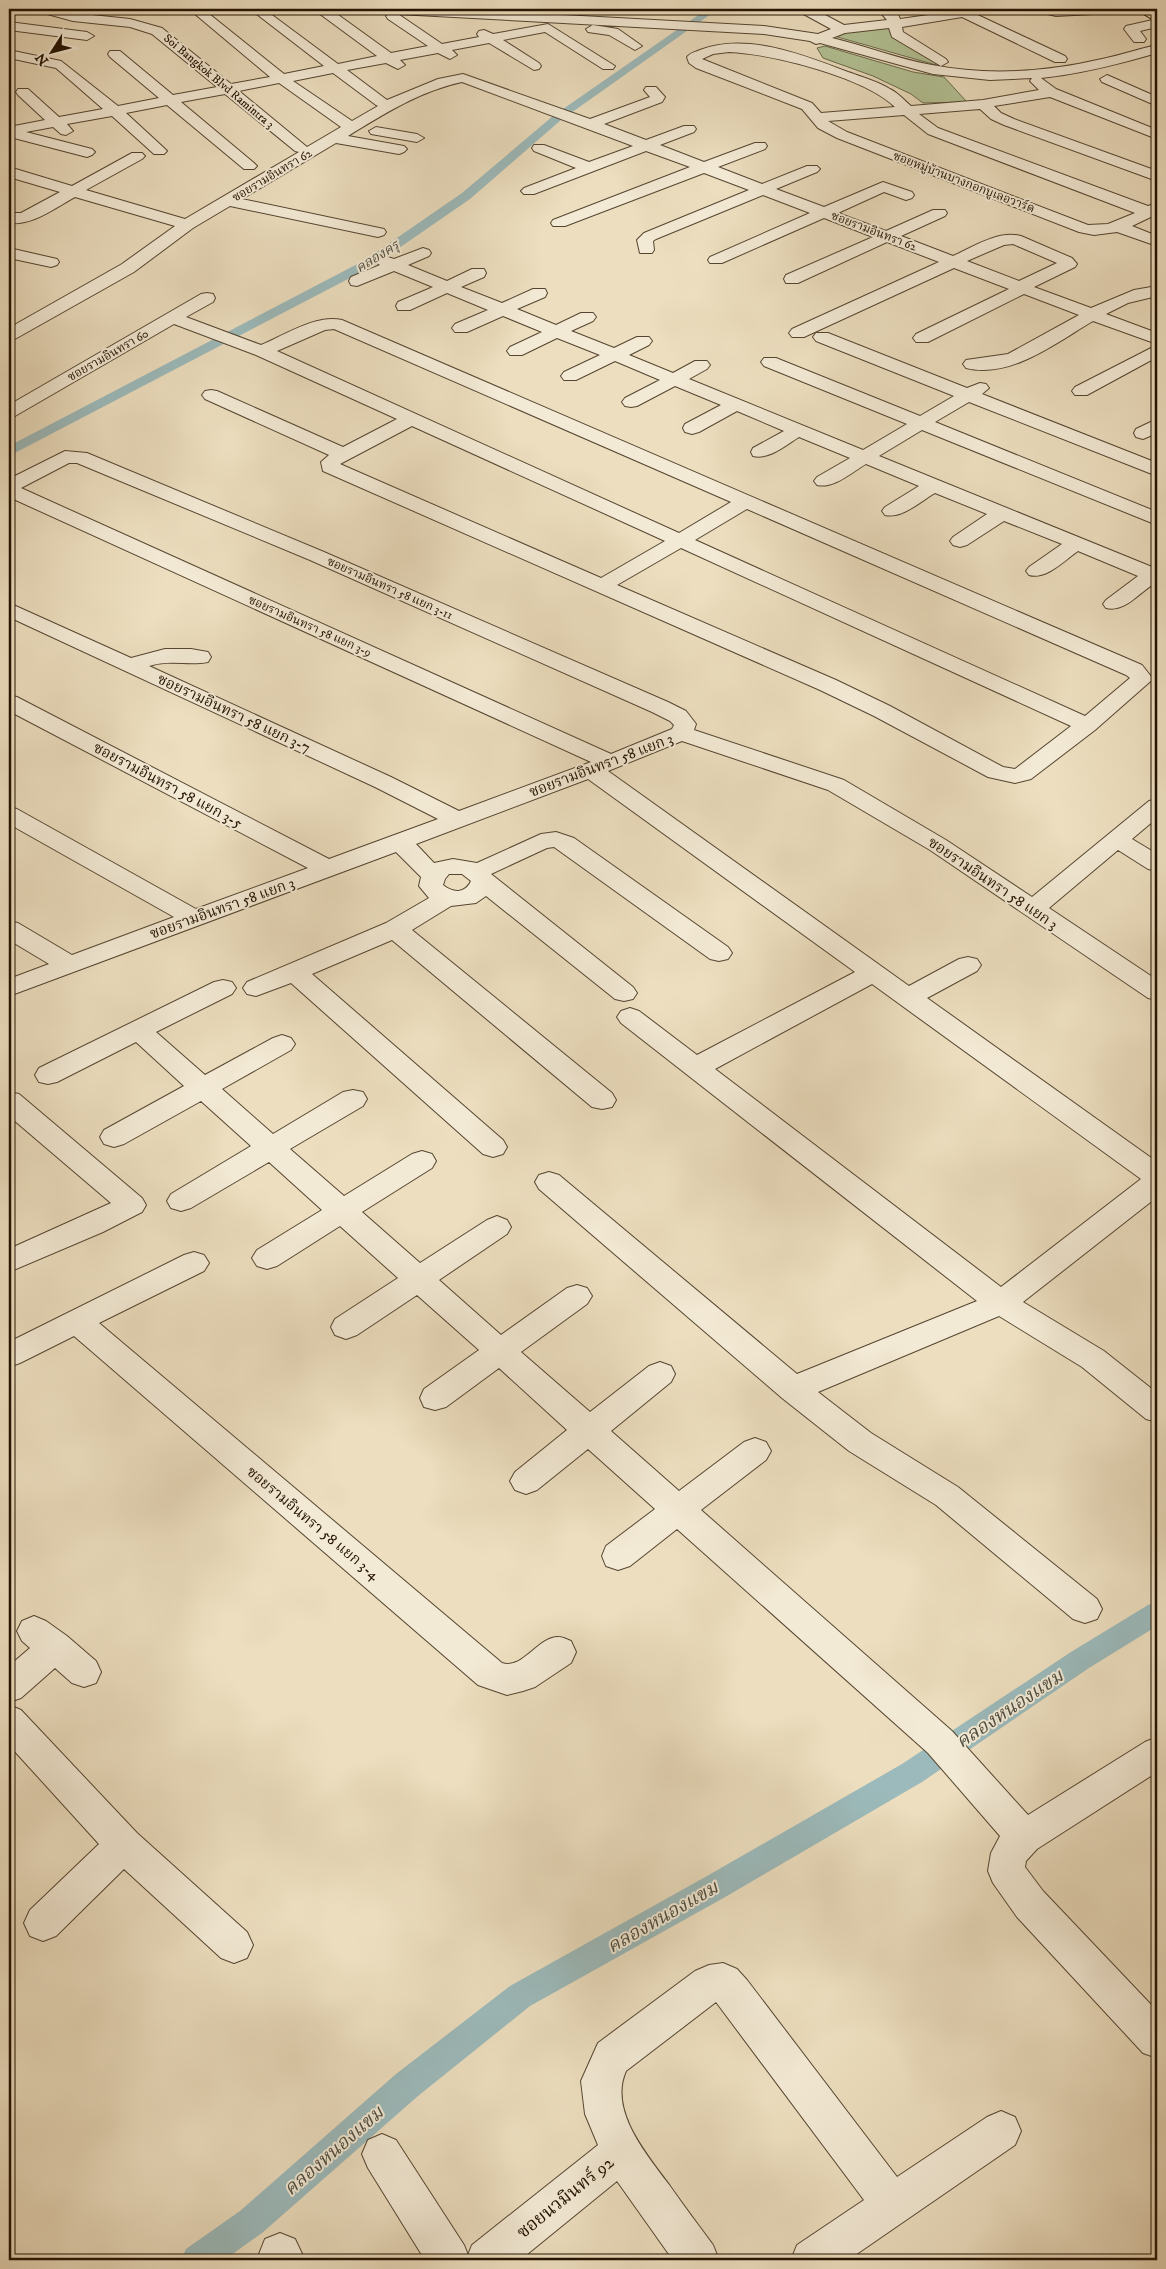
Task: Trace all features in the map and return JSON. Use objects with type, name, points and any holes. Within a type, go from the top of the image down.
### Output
[{"type":"main road","points":[[1142,9],[1157,18]]},
{"type":"street","name":"Soi Bangkok Blvd Ramintra 3","points":[[45,9],[69,17],[134,24],[157,31],[300,148]]},
{"type":"street","points":[[195,9],[283,80],[349,126],[418,138]]},
{"type":"street","points":[[256,9],[381,102]]},
{"type":"street","points":[[528,9],[568,10],[670,18],[687,12]]},
{"type":"street","points":[[805,9],[842,29]]},
{"type":"street","points":[[880,9],[893,17],[897,34],[941,62]]},
{"type":"street","points":[[1044,9],[1056,12],[1081,9],[1111,9]]},
{"type":"street","points":[[325,11],[416,78]]},
{"type":"street","points":[[791,56],[816,40],[842,29],[922,21],[959,11],[1060,58]]},
{"type":"street","points":[[391,12],[626,15],[668,26],[698,27],[816,40],[930,74],[978,80],[1085,72],[1106,67],[1124,59],[1157,49]]},
{"type":"street","points":[[391,12],[465,65]]},
{"type":"street","points":[[464,20],[534,66]]},
{"type":"street","points":[[1139,39],[1131,29],[1157,23]]},
{"type":"street","points":[[9,26],[98,37]]},
{"type":"street","points":[[548,28],[608,66]]},
{"type":"street","points":[[9,132],[548,28],[602,29],[613,32],[635,46]]},
{"type":"street","name":"ซอยหมู่บ้านบางกอกบูเลอวาร์ด","points":[[727,49],[791,56],[876,87],[891,96],[919,123],[933,131],[1153,210],[1116,226],[1097,231],[1084,229],[842,135],[823,125],[807,106],[701,65],[694,60],[694,57],[707,52],[727,49]]},
{"type":"street","points":[[9,54],[59,66],[115,111],[159,151]]},
{"type":"street","points":[[115,54],[249,166]]},
{"type":"street","points":[[1033,77],[1052,92],[1157,135]]},
{"type":"street","name":"ซอยรามอินทรา 62","points":[[9,335],[128,268],[187,225],[334,138],[349,126],[405,96],[457,79],[467,79],[591,124],[1157,339]]},
{"type":"street","points":[[1107,79],[1155,101]]},
{"type":"street","points":[[9,132],[84,148],[16,90]]},
{"type":"street","points":[[591,124],[657,99],[658,97],[651,90]]},
{"type":"street","points":[[816,118],[983,104],[1052,92]]},
{"type":"street","points":[[1104,114],[1155,101]]},
{"type":"street","points":[[983,104],[996,116],[1009,122],[1157,176]]},
{"type":"street","points":[[529,191],[688,129]]},
{"type":"street","points":[[334,138],[399,149]]},
{"type":"street","points":[[560,223],[760,146]]},
{"type":"street","points":[[539,148],[588,168]]},
{"type":"street","points":[[9,218],[26,216],[137,156]]},
{"type":"street","points":[[646,250],[644,240],[650,236],[812,169]]},
{"type":"street","points":[[9,172],[187,225]]},
{"type":"street","points":[[716,260],[883,187],[906,195]]},
{"type":"street","points":[[228,201],[378,232]]},
{"type":"street","points":[[792,279],[939,213]]},
{"type":"street","points":[[341,224],[356,214]]},
{"type":"street","name":"ซอยหมู่บ้านบางกอกบูเลอวาร์ด","points":[[1116,226],[1157,241]]},
{"type":"street","points":[[798,333],[1001,240],[1009,239],[1029,244],[1069,264],[922,338]]},
{"type":"street","points":[[9,253],[29,259],[51,262]]},
{"type":"street","points":[[357,281],[386,262],[423,253]]},
{"type":"street","points":[[9,270],[29,259]]},
{"type":"street","points":[[386,262],[500,310],[737,404],[1156,575]]},
{"type":"street","points":[[404,306],[478,273]]},
{"type":"street","points":[[972,364],[991,363],[1015,357],[1094,314],[1134,295],[1157,291]]},
{"type":"street","points":[[461,328],[538,293]]},
{"type":"street","name":"ซอยรามอินทรา 60","points":[[9,412],[207,298]]},
{"type":"street","points":[[516,351],[587,317]]},
{"type":"street","points":[[172,318],[234,339],[262,351],[1087,725]]},
{"type":"street","points":[[262,351],[322,325],[336,324],[1140,674],[1142,679],[1087,725],[1023,774],[1006,776],[837,690],[603,585],[330,467],[330,462],[342,454],[412,418]]},
{"type":"street","points":[[822,337],[1157,470]]},
{"type":"street","points":[[570,376],[643,341]]},
{"type":"street","points":[[1081,391],[1157,350]]},
{"type":"street","points":[[770,362],[1154,514]]},
{"type":"street","points":[[631,402],[702,365]]},
{"type":"street","points":[[824,481],[994,381]]},
{"type":"street","points":[[211,395],[342,454]]},
{"type":"street","points":[[692,428],[737,404]]},
{"type":"street","points":[[760,452],[798,430]]},
{"type":"street","name":"ซอยรามอินทรา 58 แยก 3-11","points":[[9,489],[58,460],[70,456],[80,457],[317,556],[660,707],[683,720],[685,724],[681,733]]},
{"type":"street","points":[[892,512],[934,485]]},
{"type":"street","name":"ซอยรามอินทรา 58 แยก 3-9","points":[[9,489],[601,766],[909,998],[1157,1176]]},
{"type":"street","points":[[603,585],[679,539],[746,502]]},
{"type":"street","points":[[960,541],[1002,513]]},
{"type":"street","points":[[1036,571],[1077,543]]},
{"type":"street","points":[[1114,604],[1156,575]]},
{"type":"street","name":"ซอยรามอินทรา 58 แยก 3-7","points":[[9,609],[383,782],[458,820]]},
{"type":"street","points":[[132,665],[149,657],[165,654],[179,653],[200,657]]},
{"type":"street","name":"ซอยรามอินทรา 58 แยก 3-5","points":[[9,702],[327,868]]},
{"type":"street","name":"ซอยรามอินทรา 58 แยก 3","points":[[9,988],[68,964],[601,766],[681,733],[836,785],[938,845],[1032,910],[1157,992]]},
{"type":"street","points":[[1032,910],[1157,806]]},
{"type":"street","points":[[9,814],[194,918]]},
{"type":"street","points":[[422,833],[443,871]]},
{"type":"street","points":[[480,876],[541,841],[556,839],[566,842],[719,953]]},
{"type":"street","points":[[1118,840],[1157,864]]},
{"type":"street","points":[[400,842],[443,871]]},
{"type":"street","points":[[480,876],[478,891],[464,898],[447,898],[434,892],[431,886],[443,871],[462,866],[480,876],[697,1067],[1001,1303],[1093,1359],[1157,1410]]},
{"type":"street","points":[[256,988],[394,928],[447,898]]},
{"type":"street","points":[[394,928],[602,1100]]},
{"type":"street","points":[[9,929],[68,964]]},
{"type":"street","points":[[909,998],[968,965]]},
{"type":"street","points":[[294,972],[493,1147]]},
{"type":"street","points":[[697,1067],[874,972]]},
{"type":"street","points":[[48,1075],[223,988]]},
{"type":"street","points":[[138,1030],[950,1752],[1024,1837]]},
{"type":"street","points":[[114,1137],[204,1089],[282,1044]]},
{"type":"street","points":[[181,1201],[353,1099]]},
{"type":"street","points":[[9,1261],[93,1225],[132,1205],[11,1105]]},
{"type":"street","points":[[267,1258],[422,1161]]},
{"type":"street","points":[[549,1182],[793,1389],[860,1442],[947,1496],[1085,1609]]},
{"type":"street","points":[[793,1389],[1001,1303],[1157,1182]]},
{"type":"street","points":[[346,1327],[497,1227]]},
{"type":"street","points":[[9,1355],[194,1263]]},
{"type":"street","points":[[435,1398],[577,1296]]},
{"type":"street","name":"ซอยรามอินทรา 58 แยก 3-4","points":[[76,1321],[490,1674],[507,1680],[523,1676],[559,1652]]},
{"type":"street","points":[[526,1481],[660,1374]]},
{"type":"street","points":[[618,1556],[755,1452]]},
{"type":"street","points":[[9,1687],[45,1639],[84,1672]]},
{"type":"street","points":[[9,1721],[124,1845],[234,1945]]},
{"type":"street","points":[[1154,1761],[1024,1837],[1010,1853],[1006,1871],[1030,1904],[1157,2038]]},
{"type":"street","points":[[44,1923],[124,1845]]},
{"type":"street","name":"ซอยนวมินทร์ 92","points":[[698,2260],[621,2152],[605,2114],[602,2081],[612,2057],[709,1984],[722,1982],[893,2205]]},
{"type":"street","points":[[812,2260],[1001,2131]]},
{"type":"street","name":"ซอยนวมินทร์ 92","points":[[487,2260],[621,2152]]},
{"type":"street","points":[[382,2154],[449,2260]]},
{"type":"green space","points":[[892,25],[936,62],[936,65],[834,36],[863,28]]},
{"type":"green space","points":[[825,46],[913,72],[944,77],[967,102],[923,103],[911,94],[873,76],[823,58],[817,48]]},
{"type":"waterway","name":"คลองครุ","points":[[9,452],[369,263],[466,196],[557,118],[713,9]]},
{"type":"waterway","name":"คลองหนองแขม","points":[[197,2260],[251,2222],[407,2085],[520,1996],[717,1886],[912,1773],[1080,1660],[1157,1613]]}]
